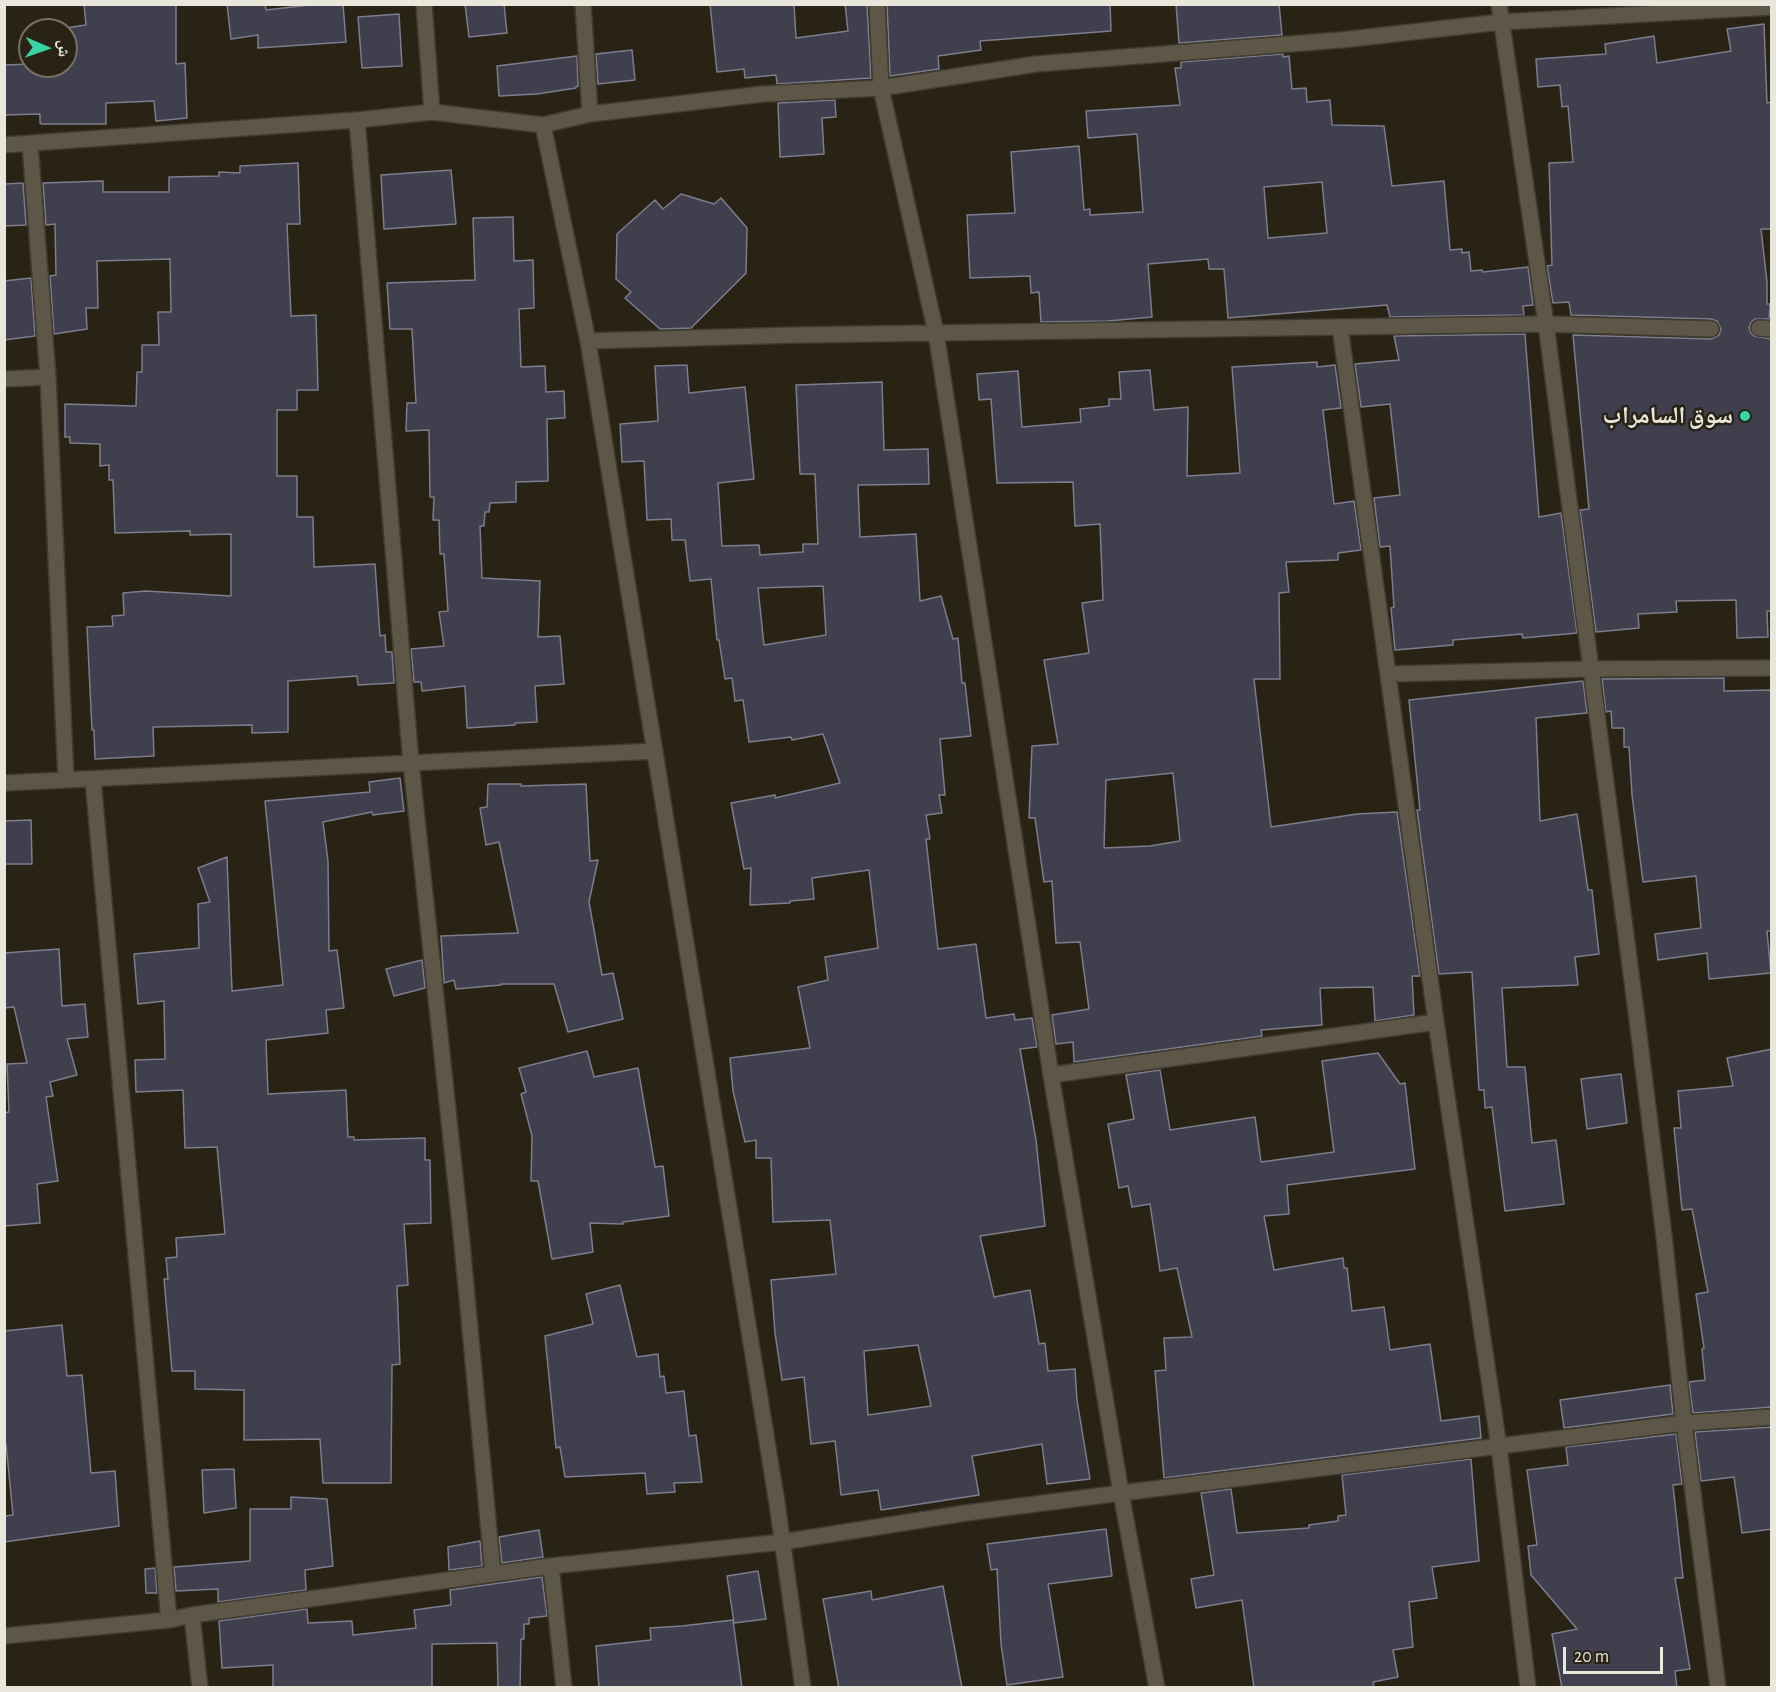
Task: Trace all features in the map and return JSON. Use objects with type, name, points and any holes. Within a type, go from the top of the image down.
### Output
[{"type":"street","points":[[424,4],[432,112]]},
{"type":"street","points":[[582,4],[590,114]]},
{"type":"street","points":[[878,4],[882,88],[936,333],[1051,1075],[1121,1492],[1157,1688]]},
{"type":"street","points":[[1499,4],[1546,324],[1592,669],[1664,1236],[1684,1423],[1718,1688]]},
{"type":"street","points":[[4,145],[357,120],[432,112],[543,125],[590,114],[763,94],[882,88],[1036,64],[1341,40],[1501,22],[1772,7]]},
{"type":"street","points":[[357,120],[411,763],[462,1245],[493,1574]]},
{"type":"street","points":[[543,125],[588,341],[775,1491],[803,1688]]},
{"type":"street","points":[[30,144],[48,377],[66,780]]},
{"type":"street","points":[[588,341],[795,335],[1546,324],[1711,329]]},
{"type":"street","points":[[1340,327],[1436,1022],[1499,1447],[1528,1688]]},
{"type":"street","points":[[4,379],[48,377]]},
{"type":"street","points":[[1389,674],[1592,669],[1772,668]]},
{"type":"street","points":[[4,783],[655,751]]},
{"type":"street","points":[[93,780],[169,1620]]},
{"type":"street","points":[[1051,1075],[1436,1022]]},
{"type":"street","points":[[4,1635],[169,1620],[551,1566],[782,1542],[966,1513],[1121,1492],[1684,1423],[1772,1416]]},
{"type":"street","points":[[551,1566],[564,1688]]},
{"type":"street","points":[[192,1615],[200,1688]]},
{"type":"building","points":[[84,4],[176,4],[176,64],[185,63],[187,118],[156,121],[154,101],[106,103],[106,124],[42,124],[40,114],[4,115],[4,65],[18,64],[18,78],[78,78],[78,26],[86,25]]},
{"type":"building","points":[[227,4],[265,4],[266,10],[318,4],[343,4],[346,42],[258,48],[258,35],[231,39]]},
{"type":"building","points":[[465,4],[504,4],[507,33],[469,37]]},
{"type":"building","points":[[710,4],[794,4],[796,38],[848,31],[845,4],[867,4],[871,78],[777,84],[776,75],[745,78],[744,69],[717,72]]},
{"type":"building","points":[[887,4],[1110,4],[1111,31],[980,41],[981,50],[938,56],[939,69],[890,76]]},
{"type":"building","points":[[1176,4],[1279,4],[1282,35],[1179,43]]},
{"type":"building","points":[[399,14],[402,66],[362,68],[358,17]]},
{"type":"building","points":[[1764,24],[1767,103],[1772,102],[1772,229],[1761,229],[1767,304],[1770,304],[1769,319],[1755,319],[1749,328],[1754,336],[1772,339],[1772,611],[1767,611],[1768,637],[1737,638],[1736,600],[1676,601],[1677,612],[1638,614],[1639,628],[1596,632],[1580,510],[1589,509],[1573,335],[1711,339],[1719,335],[1721,329],[1717,321],[1711,319],[1571,315],[1569,302],[1553,303],[1547,266],[1552,265],[1549,163],[1573,162],[1568,106],[1562,107],[1560,85],[1538,87],[1536,59],[1606,54],[1605,44],[1654,36],[1657,63],[1731,51],[1727,29]]},
{"type":"building","points":[[632,50],[635,80],[598,84],[596,54]]},
{"type":"building","points":[[1283,54],[1283,57],[1289,56],[1292,89],[1306,88],[1307,102],[1330,100],[1332,125],[1384,126],[1392,186],[1444,181],[1450,250],[1462,249],[1462,253],[1469,252],[1471,271],[1482,270],[1483,272],[1528,267],[1533,305],[1523,306],[1524,315],[1390,317],[1387,305],[1228,318],[1224,269],[1209,269],[1208,259],[1148,264],[1152,317],[1108,321],[1041,322],[1039,292],[1031,293],[1030,276],[970,278],[967,215],[1015,213],[1011,152],[1079,146],[1084,210],[1090,209],[1090,215],[1143,212],[1137,134],[1088,138],[1086,111],[1180,105],[1175,68],[1181,68],[1181,62]],"holes":[[[1322,182],[1327,233],[1268,238],[1264,187]]]},
{"type":"building","points":[[577,56],[578,86],[576,88],[537,94],[499,96],[497,66]]},
{"type":"building","points":[[835,100],[836,117],[822,118],[824,154],[780,157],[778,103]]},
{"type":"building","points":[[298,163],[300,224],[287,224],[291,316],[316,315],[318,390],[297,390],[297,410],[277,410],[277,476],[297,476],[297,517],[313,517],[314,567],[375,564],[380,636],[385,635],[386,652],[392,652],[394,683],[358,685],[357,676],[288,681],[288,732],[252,733],[252,725],[153,727],[154,756],[95,759],[87,627],[113,626],[112,616],[124,615],[123,593],[146,591],[231,596],[231,534],[190,535],[190,531],[115,533],[113,480],[109,480],[109,465],[100,466],[100,444],[70,443],[70,437],[65,437],[65,404],[136,406],[137,372],[142,372],[142,345],[159,345],[158,312],[171,312],[170,259],[97,261],[98,308],[86,308],[87,329],[54,334],[50,276],[56,275],[55,224],[46,225],[43,183],[103,181],[103,192],[169,192],[169,177],[219,176],[219,172],[240,173],[240,166]]},
{"type":"building","points":[[451,170],[456,224],[384,229],[381,175]]},
{"type":"building","points":[[23,183],[26,225],[4,226],[4,184]]},
{"type":"building","points":[[681,194],[714,204],[721,198],[747,228],[746,273],[691,328],[660,329],[625,298],[631,292],[616,279],[617,234],[655,200],[663,209]]},
{"type":"building","points":[[513,217],[514,261],[533,260],[534,308],[519,309],[521,367],[545,366],[546,392],[564,391],[565,418],[547,419],[548,481],[516,482],[516,502],[490,503],[489,512],[485,512],[484,526],[480,526],[482,578],[540,581],[538,637],[560,636],[564,684],[535,686],[537,722],[467,728],[465,686],[422,691],[421,682],[414,682],[411,649],[444,646],[439,612],[448,611],[444,554],[440,554],[439,520],[433,520],[434,497],[430,497],[429,430],[406,431],[407,403],[416,403],[412,329],[390,329],[387,283],[475,280],[473,218]]},
{"type":"building","points":[[31,278],[35,336],[4,340],[4,281]]},
{"type":"building","points":[[1525,334],[1539,517],[1561,513],[1577,633],[1523,638],[1522,634],[1453,640],[1453,645],[1395,650],[1391,608],[1394,607],[1390,546],[1380,547],[1374,498],[1400,495],[1390,404],[1361,407],[1355,364],[1399,360],[1394,336]]},
{"type":"building","points":[[1317,362],[1317,367],[1335,365],[1341,408],[1323,410],[1334,504],[1354,501],[1361,550],[1338,553],[1338,560],[1286,562],[1289,592],[1279,593],[1280,679],[1254,679],[1271,827],[1357,814],[1397,812],[1420,976],[1412,976],[1414,1015],[1375,1021],[1373,987],[1320,988],[1322,1025],[1261,1030],[1262,1036],[1074,1062],[1073,1042],[1056,1044],[1052,1015],[1089,1009],[1080,942],[1056,943],[1052,881],[1044,882],[1035,818],[1029,818],[1032,746],[1058,744],[1044,660],[1089,653],[1082,603],[1103,600],[1100,524],[1075,526],[1073,482],[997,483],[991,399],[979,400],[977,374],[1018,371],[1022,427],[1081,422],[1080,409],[1109,406],[1109,399],[1121,399],[1119,372],[1150,370],[1154,410],[1188,407],[1187,476],[1240,473],[1232,367]],"holes":[[[1173,773],[1180,841],[1150,846],[1104,848],[1106,780]]]},
{"type":"building","points":[[687,365],[689,393],[745,387],[754,479],[718,483],[722,546],[759,545],[760,555],[803,552],[803,544],[818,544],[815,474],[800,474],[796,385],[882,382],[884,450],[928,449],[929,484],[858,485],[860,537],[916,534],[920,601],[941,596],[953,639],[958,638],[962,683],[965,683],[971,736],[940,739],[945,795],[939,795],[942,813],[926,815],[930,839],[926,839],[938,949],[976,944],[986,1018],[1014,1014],[1015,1020],[1032,1018],[1037,1047],[1020,1049],[1036,1140],[1045,1226],[980,1236],[994,1297],[1030,1290],[1039,1344],[1045,1343],[1048,1371],[1075,1369],[1077,1400],[1090,1479],[1047,1484],[1042,1444],[972,1456],[979,1495],[881,1510],[878,1490],[841,1495],[835,1441],[811,1444],[804,1377],[782,1380],[775,1333],[771,1280],[836,1274],[830,1220],[773,1222],[771,1158],[756,1158],[756,1140],[745,1142],[733,1091],[730,1058],[810,1048],[798,987],[828,980],[825,957],[878,948],[869,870],[812,878],[814,899],[750,905],[751,868],[744,869],[731,803],[775,795],[775,798],[840,783],[823,734],[792,740],[791,737],[749,742],[743,700],[735,701],[732,678],[725,679],[719,640],[717,640],[711,579],[690,581],[685,540],[672,540],[671,519],[647,520],[644,461],[622,462],[620,424],[658,421],[655,366]],"holes":[[[823,586],[826,635],[764,645],[758,588]],[[918,1345],[931,1406],[868,1415],[864,1351]]]},
{"type":"building","points":[[1724,678],[1724,691],[1772,690],[1772,931],[1767,931],[1771,973],[1709,979],[1707,953],[1658,960],[1655,934],[1701,928],[1696,876],[1643,882],[1632,795],[1629,747],[1624,747],[1624,728],[1612,728],[1611,711],[1606,712],[1602,679]]},
{"type":"building","points":[[1583,681],[1587,713],[1536,718],[1540,821],[1577,814],[1588,890],[1592,890],[1599,954],[1575,957],[1578,985],[1502,988],[1507,1067],[1525,1067],[1532,1143],[1556,1140],[1564,1204],[1505,1211],[1492,1107],[1485,1108],[1484,1090],[1479,1090],[1472,972],[1439,974],[1417,810],[1420,810],[1409,700]]},
{"type":"building","points":[[400,778],[404,811],[373,815],[372,812],[323,822],[328,861],[329,951],[337,950],[344,1008],[326,1010],[328,1033],[266,1040],[268,1094],[346,1090],[348,1137],[354,1137],[354,1140],[425,1138],[425,1160],[430,1160],[431,1223],[404,1224],[408,1285],[397,1286],[400,1364],[392,1365],[391,1483],[323,1483],[320,1439],[244,1440],[244,1390],[195,1389],[195,1371],[172,1371],[164,1279],[168,1279],[166,1258],[177,1257],[176,1238],[225,1234],[217,1147],[185,1148],[183,1090],[136,1092],[135,1060],[165,1059],[164,1001],[138,1004],[134,954],[199,948],[198,904],[210,902],[198,868],[227,857],[232,991],[283,985],[265,801],[370,792],[369,782]]},
{"type":"building","points":[[488,784],[521,784],[521,786],[586,784],[590,861],[598,860],[589,902],[602,975],[613,973],[623,1019],[568,1032],[554,984],[501,984],[456,989],[454,980],[444,983],[441,936],[518,933],[499,842],[486,845],[480,808],[487,807]]},
{"type":"building","points":[[31,820],[32,864],[4,864],[4,821]]},
{"type":"building","points":[[59,949],[62,1006],[85,1004],[88,1037],[67,1039],[77,1075],[50,1082],[53,1096],[46,1097],[58,1181],[37,1184],[40,1223],[4,1226],[4,1113],[9,1112],[7,1064],[27,1063],[14,1007],[4,1008],[4,953]]},
{"type":"building","points":[[422,960],[425,988],[394,996],[386,969]]},
{"type":"building","points":[[1772,1049],[1772,1407],[1693,1413],[1689,1382],[1705,1380],[1702,1349],[1704,1348],[1696,1294],[1708,1292],[1692,1209],[1682,1210],[1674,1128],[1681,1128],[1678,1091],[1733,1086],[1727,1058]]},
{"type":"building","points":[[587,1051],[594,1077],[638,1068],[655,1167],[663,1166],[669,1216],[623,1222],[623,1224],[590,1223],[593,1252],[552,1259],[538,1181],[531,1181],[532,1136],[521,1094],[526,1092],[519,1068]]},
{"type":"building","points":[[1378,1053],[1400,1084],[1405,1083],[1415,1169],[1287,1185],[1289,1214],[1264,1216],[1274,1270],[1343,1258],[1344,1268],[1347,1268],[1352,1311],[1384,1307],[1390,1350],[1430,1344],[1441,1421],[1479,1416],[1481,1438],[1164,1478],[1155,1371],[1166,1370],[1164,1338],[1192,1337],[1177,1268],[1160,1271],[1150,1204],[1132,1207],[1128,1186],[1119,1188],[1108,1124],[1134,1119],[1126,1075],[1160,1070],[1170,1130],[1255,1117],[1261,1162],[1334,1152],[1322,1061]]},
{"type":"building","points":[[1621,1074],[1627,1123],[1587,1129],[1581,1079]]},
{"type":"building","points":[[620,1285],[637,1357],[658,1354],[660,1377],[664,1376],[666,1393],[684,1391],[689,1436],[696,1435],[702,1482],[674,1483],[675,1492],[647,1494],[645,1473],[565,1477],[560,1447],[556,1448],[545,1336],[593,1324],[586,1294]]},
{"type":"building","points":[[62,1325],[67,1376],[82,1375],[91,1473],[115,1471],[119,1526],[4,1542],[4,1516],[13,1515],[6,1444],[4,1444],[4,1331]]},
{"type":"building","points":[[1670,1385],[1673,1414],[1564,1428],[1560,1400]]},
{"type":"building","points":[[1772,1427],[1772,1529],[1742,1533],[1734,1477],[1701,1481],[1695,1432]]},
{"type":"building","points":[[1676,1434],[1682,1484],[1673,1485],[1683,1578],[1675,1578],[1690,1669],[1675,1671],[1677,1688],[1562,1688],[1552,1634],[1577,1629],[1531,1575],[1528,1546],[1537,1545],[1527,1470],[1568,1465],[1566,1447]]},
{"type":"building","points":[[1471,1459],[1479,1561],[1432,1567],[1437,1598],[1409,1602],[1413,1647],[1393,1650],[1398,1677],[1373,1682],[1374,1688],[1254,1688],[1242,1600],[1196,1608],[1191,1579],[1214,1575],[1201,1493],[1231,1489],[1237,1533],[1309,1528],[1309,1525],[1338,1521],[1338,1516],[1346,1515],[1342,1475]]},
{"type":"building","points":[[234,1469],[236,1508],[204,1513],[202,1470]]},
{"type":"building","points":[[291,1497],[327,1499],[333,1566],[305,1570],[306,1590],[218,1602],[218,1589],[176,1591],[174,1567],[250,1561],[250,1509],[291,1509]]},
{"type":"building","points":[[1106,1529],[1112,1576],[1048,1584],[1063,1677],[1007,1685],[1001,1644],[997,1569],[991,1570],[987,1544]]},
{"type":"building","points":[[539,1530],[543,1557],[502,1563],[499,1537]]},
{"type":"building","points":[[480,1541],[482,1566],[449,1570],[448,1547]]},
{"type":"building","points":[[155,1568],[157,1593],[146,1593],[145,1569]]},
{"type":"building","points":[[758,1571],[766,1619],[734,1623],[727,1576]]},
{"type":"building","points":[[542,1577],[547,1616],[529,1618],[529,1624],[524,1624],[524,1639],[521,1639],[520,1688],[498,1688],[497,1643],[432,1644],[432,1688],[273,1688],[273,1665],[222,1668],[219,1621],[307,1609],[308,1623],[352,1621],[353,1635],[416,1628],[414,1610],[451,1605],[450,1590]]},
{"type":"building","points":[[943,1586],[962,1688],[839,1688],[823,1599],[871,1591],[872,1600]]},
{"type":"building","points":[[733,1620],[742,1688],[599,1688],[596,1646],[651,1640],[650,1628]]},
{"type":"place","name":"سوق السامراب","points":[[1745,416]]}]
